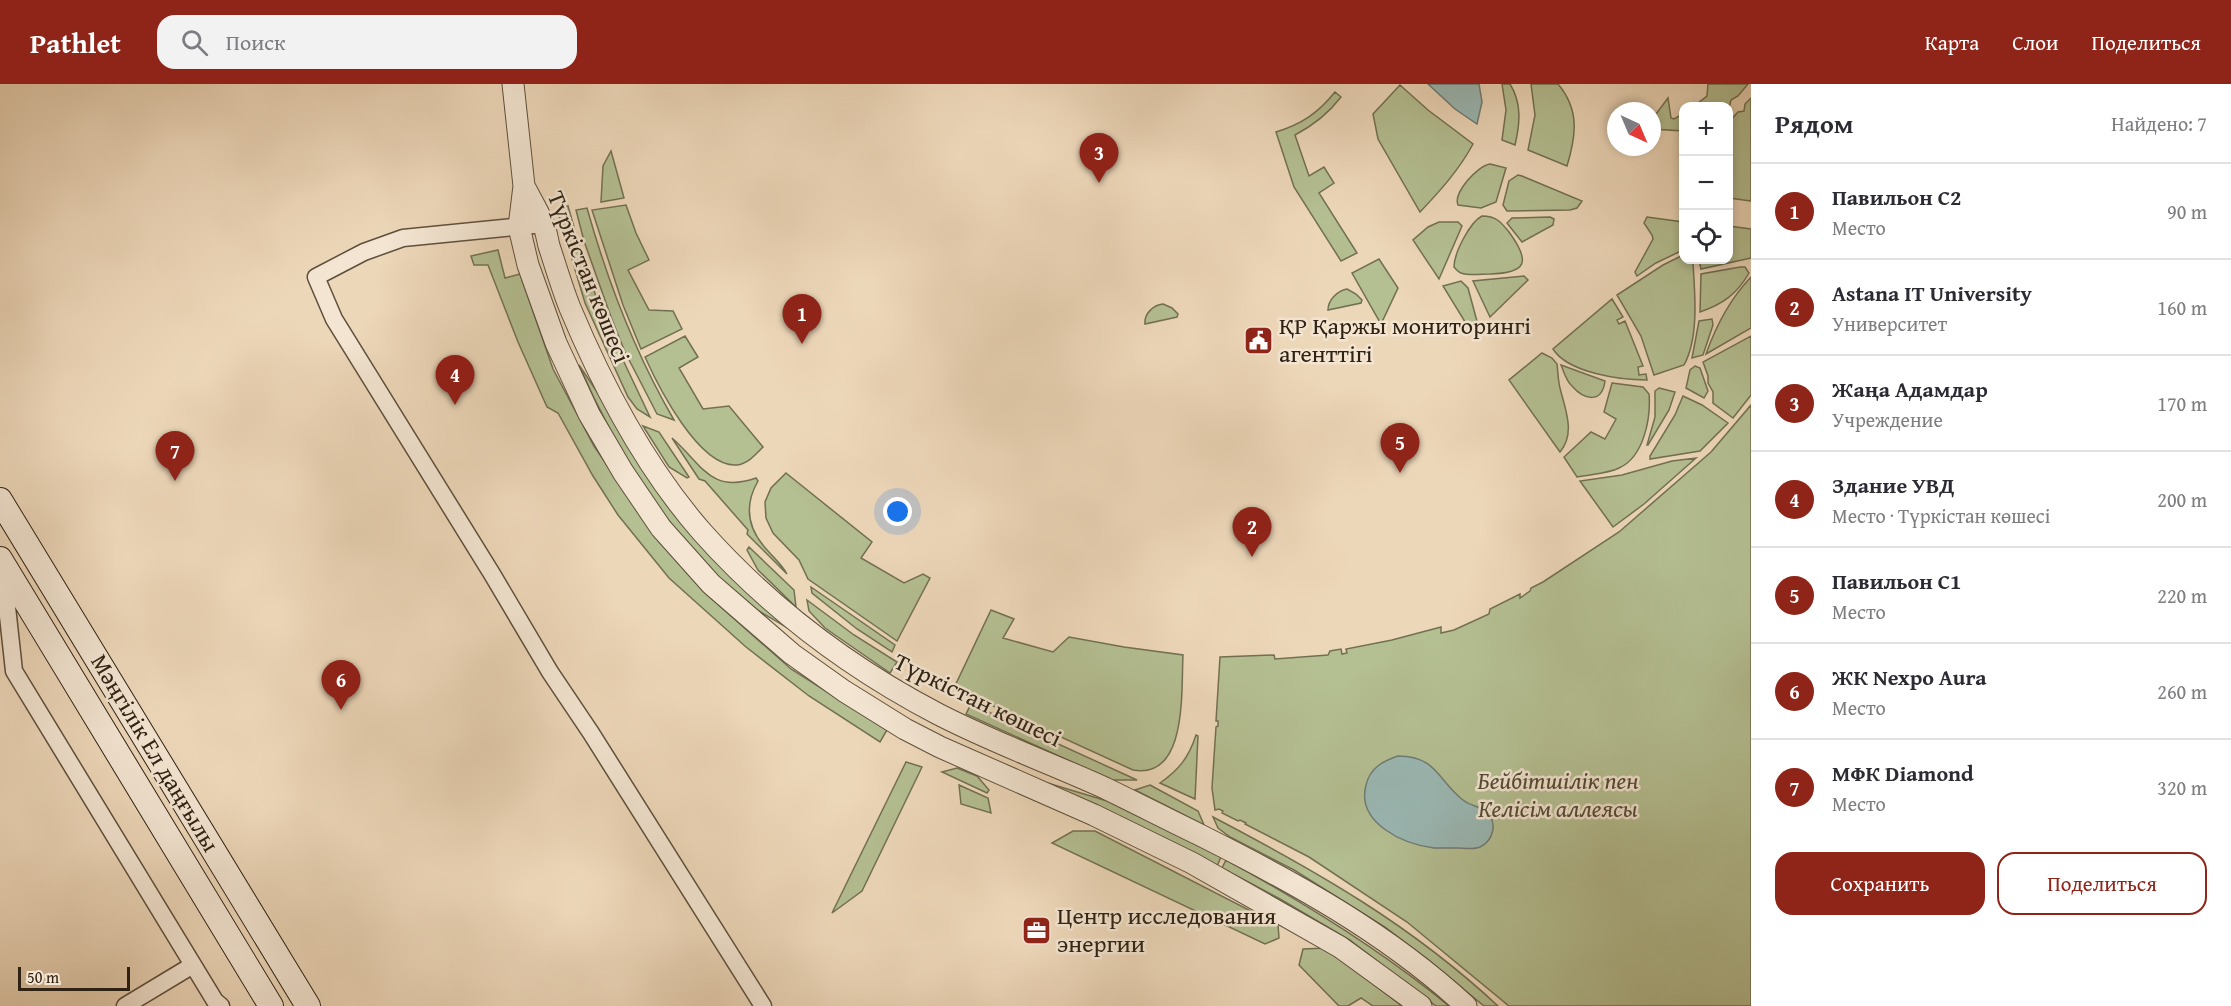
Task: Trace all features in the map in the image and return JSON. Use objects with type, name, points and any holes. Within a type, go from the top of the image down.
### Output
[{"type":"main road","name":"Мәңгілік Ел даңғылы","points":[[0,500],[308,1006]]},
{"type":"main road","name":"Мәңгілік Ел даңғылы","points":[[1,561],[271,1006]]},
{"type":"street","name":"Түркістан көшесі","points":[[513,84],[524,186],[519,227],[528,265],[556,343],[574,385],[608,448],[643,503],[676,546],[711,584],[738,609],[818,673],[905,729],[940,747],[1126,830],[1208,872],[1340,948],[1421,1006]]},
{"type":"street","name":"Түркістан көшесі","points":[[524,186],[544,224],[555,265],[580,330],[604,380],[642,448],[701,530],[753,584],[785,612],[865,671],[940,715],[1109,790],[1260,864],[1305,889],[1400,952],[1466,1006]]},
{"type":"street","points":[[544,224],[403,238],[364,252],[316,277],[334,319],[550,672],[763,1006]]},
{"type":"street","points":[[1,561],[14,671]]},
{"type":"street","points":[[0,648],[218,1004]]},
{"type":"street","points":[[125,1006],[193,965]]},
{"type":"green space","points":[[1502,84],[1510,84],[1517,99],[1519,121],[1515,145],[1502,140],[1506,110]]},
{"type":"green space","points":[[1531,84],[1558,84],[1570,104],[1574,134],[1567,166],[1528,150],[1535,115]]},
{"type":"green space","points":[[1708,84],[1748,84],[1730,102],[1699,102],[1707,96]]},
{"type":"green space","points":[[1400,85],[1428,110],[1473,144],[1449,180],[1420,212],[1378,139],[1373,114]]},
{"type":"green space","points":[[1335,92],[1341,97],[1331,109],[1295,135],[1309,176],[1324,167],[1334,183],[1319,193],[1357,253],[1341,261],[1294,187],[1276,132],[1309,117]]},
{"type":"green space","points":[[1668,98],[1671,118],[1679,116],[1679,131],[1661,130],[1661,107]]},
{"type":"green space","points":[[1751,98],[1751,201],[1733,199],[1733,118],[1738,112],[1744,111],[1745,104]]},
{"type":"green space","points":[[611,151],[624,198],[601,202],[603,166]]},
{"type":"green space","points":[[1490,164],[1506,168],[1496,202],[1481,208],[1458,205],[1457,200],[1462,187],[1479,170]]},
{"type":"green space","points":[[1518,175],[1582,201],[1577,208],[1570,210],[1507,211],[1503,205],[1509,181]]},
{"type":"green space","points":[[626,205],[649,260],[628,270],[649,310],[673,311],[682,329],[641,349],[623,305],[592,210]]},
{"type":"green space","points":[[568,206],[605,322],[650,417],[637,409],[628,397],[585,303],[557,209]]},
{"type":"green space","points":[[587,208],[624,317],[647,369],[674,420],[657,414],[625,352],[584,241],[576,210]]},
{"type":"green space","points":[[1482,216],[1498,220],[1516,242],[1522,258],[1522,264],[1518,268],[1502,273],[1471,275],[1461,273],[1454,267],[1464,238],[1477,219]]},
{"type":"green space","points":[[1550,217],[1554,219],[1553,225],[1522,242],[1507,223],[1512,218]]},
{"type":"green space","points":[[1647,217],[1679,221],[1679,252],[1656,263],[1637,276],[1635,272],[1653,239],[1644,223]]},
{"type":"green space","points":[[1439,222],[1458,222],[1462,226],[1439,279],[1413,240],[1428,227]]},
{"type":"green space","points":[[1733,227],[1751,229],[1751,258],[1733,262]]},
{"type":"green space","points":[[498,250],[505,278],[520,274],[553,369],[594,446],[657,539],[705,593],[791,669],[887,730],[880,742],[809,696],[746,647],[669,578],[618,515],[558,413],[547,407],[518,342],[488,265],[474,265],[471,256]]},
{"type":"green space","points":[[1679,257],[1679,264],[1693,264],[1694,329],[1689,354],[1684,365],[1654,375],[1641,336],[1617,295]]},
{"type":"green space","points":[[1379,259],[1398,288],[1381,324],[1352,273]]},
{"type":"green space","points":[[1700,264],[1724,264],[1701,269]]},
{"type":"green space","points":[[1745,267],[1749,273],[1740,287],[1722,302],[1700,312],[1701,274]]},
{"type":"green space","points":[[1524,276],[1528,280],[1490,317],[1473,281]]},
{"type":"green space","points":[[1751,277],[1751,328],[1706,354],[1724,313]]},
{"type":"green space","points":[[1461,281],[1468,288],[1478,325],[1470,330],[1443,286]]},
{"type":"green space","points":[[1347,289],[1362,300],[1361,303],[1328,310],[1334,296]]},
{"type":"green space","points":[[1612,299],[1623,317],[1617,320],[1619,324],[1625,321],[1643,366],[1638,367],[1639,375],[1646,374],[1647,380],[1623,379],[1596,374],[1570,364],[1553,349]]},
{"type":"green space","points":[[1163,304],[1172,308],[1178,314],[1177,317],[1145,324],[1150,311]]},
{"type":"green space","points":[[1712,319],[1713,325],[1703,355],[1692,358],[1699,321]]},
{"type":"green space","points":[[685,336],[698,357],[679,368],[703,409],[729,406],[763,447],[745,463],[737,465],[723,462],[708,453],[682,423],[651,370],[645,357]]},
{"type":"green space","points":[[1751,336],[1751,395],[1733,418],[1713,403],[1713,392],[1708,383],[1703,362]]},
{"type":"green space","points":[[1542,353],[1552,358],[1557,364],[1559,385],[1568,421],[1565,445],[1560,452],[1509,380]]},
{"type":"green space","points":[[579,365],[608,408],[749,594],[789,629],[742,599],[716,575],[669,521],[610,429]]},
{"type":"green space","points":[[1561,365],[1605,381],[1600,393],[1587,397],[1577,391],[1568,382]]},
{"type":"green space","points":[[1695,366],[1700,368],[1708,391],[1704,398],[1686,388],[1690,370]]},
{"type":"green space","points":[[1612,383],[1643,387],[1649,394],[1649,414],[1644,436],[1635,455],[1628,463],[1604,473],[1577,477],[1564,457],[1591,432],[1605,439],[1616,419],[1604,412]]},
{"type":"green space","points":[[1659,388],[1675,392],[1669,410],[1647,445],[1655,417],[1655,391]]},
{"type":"green space","points":[[1683,396],[1702,405],[1728,423],[1700,451],[1650,459],[1675,415]]},
{"type":"green space","name":"Бейбітшілік пен Келісім аллеясы","points":[[1751,405],[1751,1006],[1509,1006],[1407,922],[1309,857],[1246,823],[1222,813],[1223,811],[1219,809],[1215,810],[1212,788],[1216,727],[1218,726],[1218,721],[1216,721],[1220,657],[1274,655],[1275,659],[1328,655],[1330,651],[1341,649],[1342,654],[1347,653],[1346,649],[1441,627],[1441,633],[1454,630],[1489,614],[1490,609],[1520,594],[1520,598],[1531,588],[1619,532],[1711,452]]},
{"type":"green space","points":[[643,426],[659,432],[689,477],[669,467]]},
{"type":"green space","points":[[672,438],[708,474],[717,479],[740,482],[756,478],[758,481],[750,500],[749,509],[752,526],[761,543],[787,574],[747,534],[748,530],[705,481],[699,479]]},
{"type":"green space","points":[[1696,458],[1644,504],[1613,527],[1580,481],[1622,475],[1672,461]]},
{"type":"green space","points":[[786,473],[872,542],[861,558],[904,583],[923,574],[930,578],[897,641],[808,579],[799,560],[773,533],[766,518],[765,502],[771,488]]},
{"type":"green space","points":[[749,547],[794,590],[796,607],[758,570],[747,550]]},
{"type":"green space","points":[[811,587],[895,645],[892,652],[857,629],[812,593]]},
{"type":"green space","points":[[807,600],[854,635],[897,662],[890,673],[825,628],[809,611]]},
{"type":"green space","points":[[991,610],[1014,619],[1003,638],[1053,652],[1069,637],[1183,655],[1178,729],[1164,761],[1151,769],[1133,770],[954,688]]},
{"type":"green space","points":[[971,704],[1137,780],[1112,780],[966,714]]},
{"type":"green space","points":[[1196,735],[1198,736],[1195,799],[1160,783],[1182,762]]},
{"type":"green space","points":[[906,762],[922,767],[862,891],[832,913]]},
{"type":"green space","points":[[957,768],[977,776],[989,790],[987,793],[942,772]]},
{"type":"green space","points":[[1041,781],[1107,801],[1221,857],[1217,866]]},
{"type":"green space","points":[[959,785],[988,798],[991,813],[961,804]]},
{"type":"green space","points":[[1150,785],[1198,811],[1204,825],[1135,790]]},
{"type":"green space","points":[[1213,817],[1290,858],[1397,925],[1432,950],[1498,1006],[1484,1006],[1385,927],[1294,870],[1230,837],[1218,828]]},
{"type":"green space","points":[[1073,831],[1095,831],[1278,925],[1279,938],[1265,944],[1052,843]]},
{"type":"green space","points":[[1226,860],[1341,928],[1396,965],[1449,1006],[1436,1006],[1350,940],[1222,868]]},
{"type":"green space","points":[[1327,948],[1402,1006],[1373,1006],[1361,998],[1348,1006],[1339,1006],[1299,965],[1303,949]]},
{"type":"water","points":[[1428,84],[1479,84],[1482,102],[1477,124],[1455,109]]},
{"type":"water","points":[[1398,756],[1411,757],[1429,765],[1463,800],[1485,811],[1493,827],[1488,841],[1474,848],[1422,846],[1396,836],[1375,821],[1368,810],[1365,798],[1368,779],[1378,766]]},
{"type":"place","name":"Жаңа Адамдар","points":[[1099,183]]},
{"type":"place","name":"ҚР Қаржы мониторингі агенттігі","points":[[1258,340]]},
{"type":"place","name":"Павильон С2","points":[[802,344]]},
{"type":"place","name":"Здание УВД","points":[[455,405]]},
{"type":"place","name":"Павильон С1","points":[[1400,473]]},
{"type":"place","name":"МФК Diamond","points":[[175,481]]},
{"type":"place","name":"Astana IT University","points":[[1252,557]]},
{"type":"place","name":"ЖК Nexpo Aura","points":[[341,710]]},
{"type":"place","name":"Центр исследования энергии","points":[[1036,930]]}]
